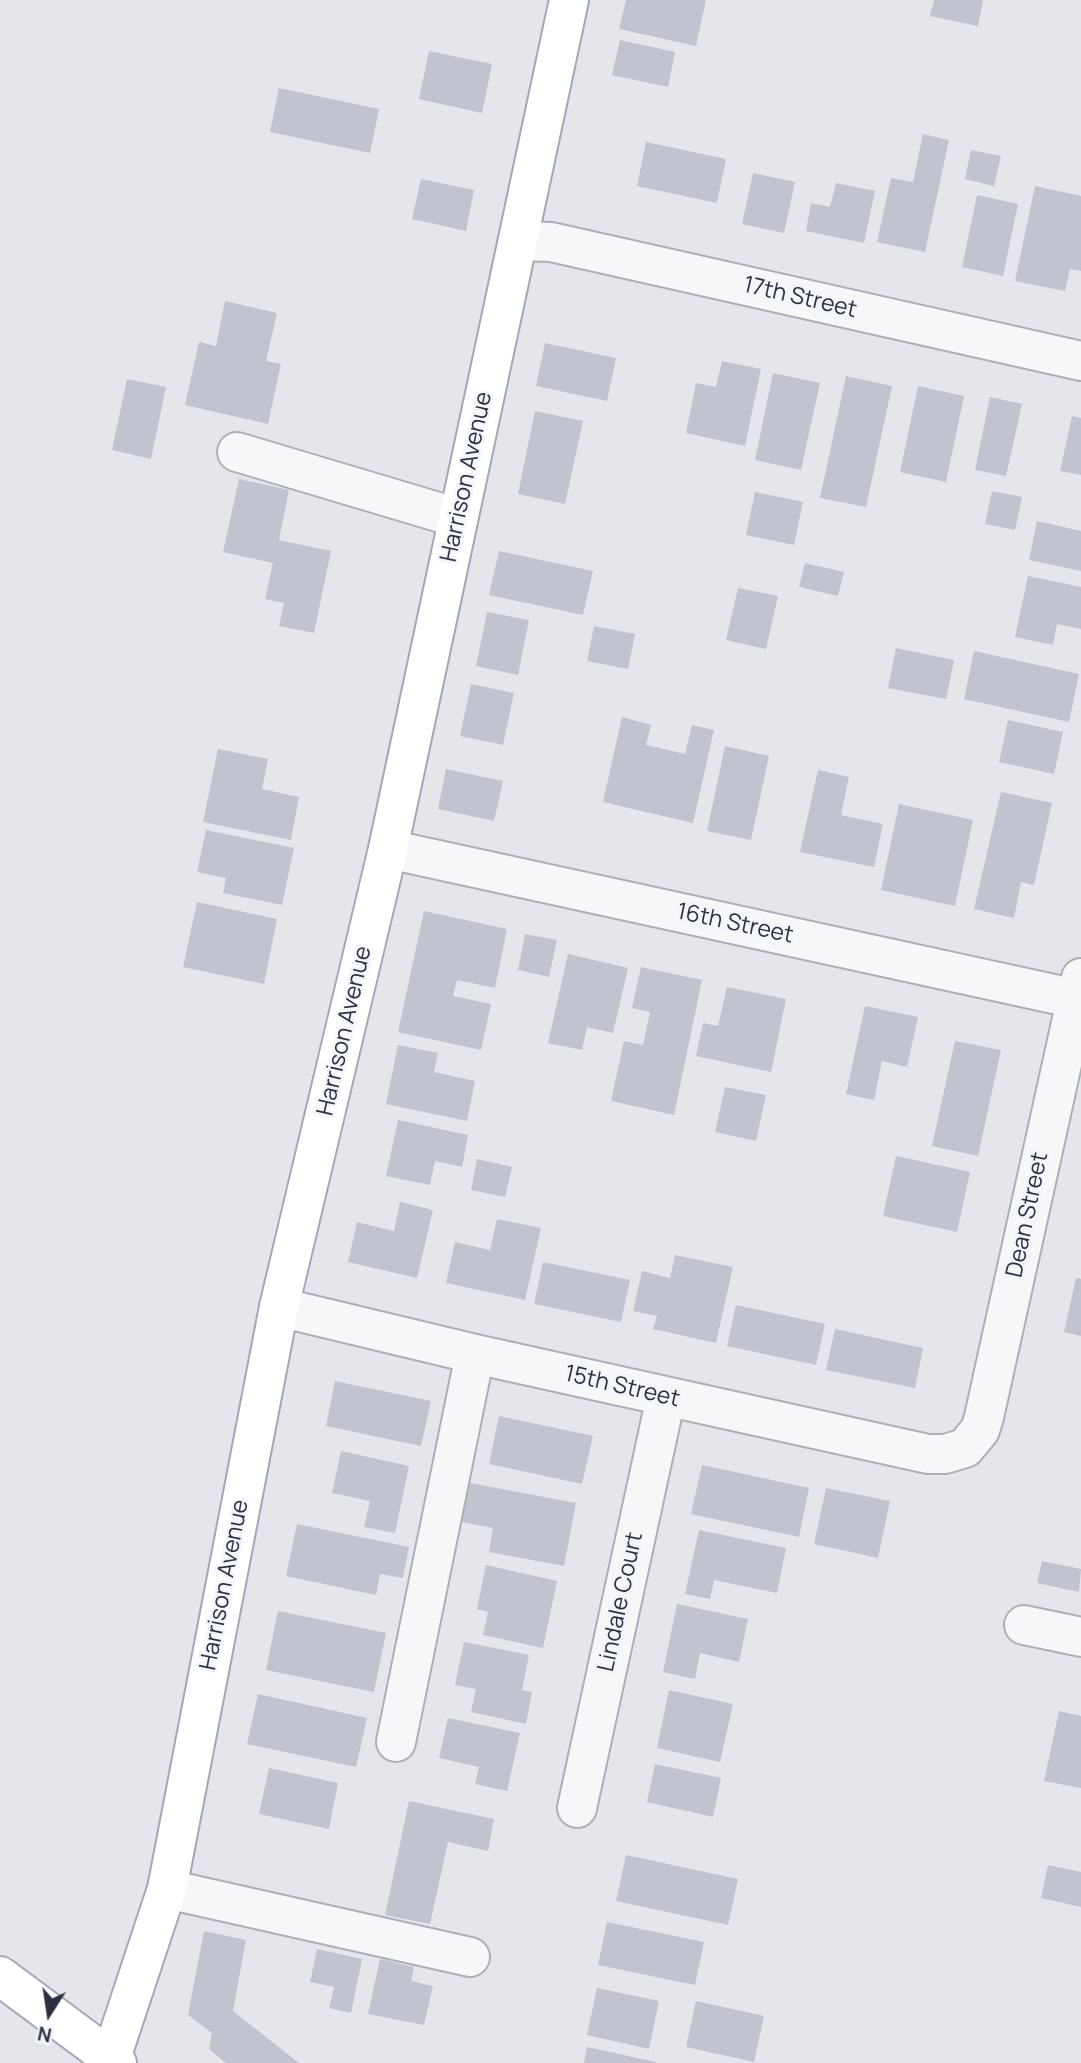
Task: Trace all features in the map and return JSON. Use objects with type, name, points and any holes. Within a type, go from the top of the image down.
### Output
[{"type":"main road","name":"Harrison Avenue","points":[[114,2060],[167,1889],[279,1307],[388,849],[569,0]]},
{"type":"main road","points":[[0,1976],[114,2060]]},
{"type":"street","name":"17th Street","points":[[518,241],[551,242],[1081,361]]},
{"type":"street","points":[[237,452],[458,518]]},
{"type":"street","name":"16th Street","points":[[388,849],[1079,992]]},
{"type":"street","name":"Dean Street","points":[[965,1448],[980,1430],[984,1417],[1079,992]]},
{"type":"street","name":"15th Street","points":[[279,1307],[475,1354],[928,1454],[945,1454],[965,1448]]},
{"type":"street","points":[[396,1742],[475,1354]]},
{"type":"street","name":"Lindale Court","points":[[577,1808],[666,1397]]},
{"type":"street","points":[[1024,1625],[1081,1637]]},
{"type":"street","points":[[167,1889],[470,1956]]},
{"type":"building","points":[[626,0],[706,0],[696,46],[619,29]]},
{"type":"building","points":[[934,0],[983,0],[978,26],[930,16]]},
{"type":"building","points":[[620,40],[675,52],[668,87],[612,75]]},
{"type":"building","points":[[429,51],[492,64],[482,113],[419,99]]},
{"type":"building","points":[[279,88],[379,109],[370,153],[270,132]]},
{"type":"building","points":[[923,134],[949,140],[925,252],[877,242],[891,178],[913,182]]},
{"type":"building","points":[[646,142],[726,159],[717,203],[637,186]]},
{"type":"building","points":[[971,150],[1001,156],[994,186],[965,179]]},
{"type":"building","points":[[753,173],[795,182],[784,233],[742,224]]},
{"type":"building","points":[[421,179],[474,190],[466,231],[412,219]]},
{"type":"building","points":[[836,183],[875,191],[864,243],[806,231],[811,203],[830,207]]},
{"type":"building","points":[[1035,186],[1081,196],[1081,271],[1070,269],[1065,291],[1015,281]]},
{"type":"building","points":[[977,195],[1018,204],[1003,276],[962,267]]},
{"type":"building","points":[[225,301],[277,313],[266,361],[281,364],[268,424],[185,405],[199,342],[216,346]]},
{"type":"building","points":[[545,343],[616,358],[607,401],[536,386]]},
{"type":"building","points":[[722,361],[761,369],[745,446],[686,433],[696,383],[716,387]]},
{"type":"building","points":[[773,373],[820,383],[801,470],[755,460]]},
{"type":"building","points":[[846,376],[892,386],[866,507],[820,498]]},
{"type":"building","points":[[127,379],[166,387],[151,459],[112,450]]},
{"type":"building","points":[[918,386],[964,396],[946,482],[900,472]]},
{"type":"building","points":[[990,397],[1022,404],[1006,476],[975,470]]},
{"type":"building","points":[[535,411],[583,421],[565,504],[518,494]]},
{"type":"building","points":[[1072,416],[1081,418],[1081,475],[1060,471]]},
{"type":"building","points":[[239,479],[289,490],[279,540],[331,551],[314,633],[279,626],[284,603],[265,599],[273,563],[223,552]]},
{"type":"building","points":[[992,491],[1022,497],[1015,530],[985,524]]},
{"type":"building","points":[[755,492],[803,502],[794,545],[746,535]]},
{"type":"building","points":[[1037,521],[1081,531],[1081,571],[1029,560]]},
{"type":"building","points":[[499,551],[593,571],[583,615],[489,595]]},
{"type":"building","points":[[805,563],[844,572],[838,596],[799,587]]},
{"type":"building","points":[[1028,576],[1081,587],[1081,629],[1057,624],[1053,645],[1015,637]]},
{"type":"building","points":[[738,588],[778,596],[766,649],[726,640]]},
{"type":"building","points":[[487,612],[529,620],[518,675],[476,666]]},
{"type":"building","points":[[594,626],[635,634],[628,669],[587,661]]},
{"type":"building","points":[[896,648],[954,660],[946,699],[888,688]]},
{"type":"building","points":[[974,651],[1079,674],[1069,722],[964,699]]},
{"type":"building","points":[[471,684],[514,693],[503,745],[460,736]]},
{"type":"building","points":[[622,717],[651,725],[646,745],[685,754],[692,725],[714,730],[693,823],[603,802]]},
{"type":"building","points":[[1008,720],[1063,732],[1054,774],[999,762]]},
{"type":"building","points":[[725,746],[769,756],[751,840],[707,831]]},
{"type":"building","points":[[218,749],[268,759],[262,789],[299,797],[291,840],[203,822]]},
{"type":"building","points":[[446,769],[503,781],[494,821],[438,809]]},
{"type":"building","points":[[818,770],[849,777],[841,815],[883,824],[874,867],[800,852]]},
{"type":"building","points":[[1001,792],[1052,803],[1034,885],[1021,882],[1014,918],[974,909]]},
{"type":"building","points":[[899,804],[973,820],[955,906],[881,890]]},
{"type":"building","points":[[206,830],[294,848],[282,905],[223,893],[226,878],[197,872]]},
{"type":"building","points":[[197,902],[277,919],[264,984],[183,967]]},
{"type":"building","points":[[424,911],[507,929],[495,988],[457,980],[453,996],[491,1004],[481,1050],[398,1032]]},
{"type":"building","points":[[525,934],[557,940],[549,977],[518,970]]},
{"type":"building","points":[[568,954],[628,968],[613,1033],[587,1027],[582,1050],[548,1043]]},
{"type":"building","points":[[641,967],[702,980],[674,1115],[611,1101],[624,1041],[643,1045],[650,1012],[632,1008]]},
{"type":"building","points":[[727,987],[786,999],[771,1072],[696,1056],[703,1023],[718,1026]]},
{"type":"building","points":[[865,1006],[918,1017],[907,1067],[882,1061],[874,1100],[846,1094]]},
{"type":"building","points":[[955,1041],[1001,1050],[978,1156],[932,1146]]},
{"type":"building","points":[[398,1045],[438,1053],[434,1072],[475,1081],[467,1121],[386,1104]]},
{"type":"building","points":[[725,1087],[766,1095],[756,1141],[715,1132]]},
{"type":"building","points":[[398,1120],[468,1135],[462,1167],[435,1161],[430,1185],[386,1176]]},
{"type":"building","points":[[896,1156],[970,1172],[957,1232],[883,1216]]},
{"type":"building","points":[[477,1159],[512,1167],[505,1197],[471,1190]]},
{"type":"building","points":[[400,1202],[433,1210],[417,1278],[348,1262],[357,1222],[394,1231]]},
{"type":"building","points":[[497,1219],[541,1228],[525,1300],[446,1283],[455,1242],[490,1250]]},
{"type":"building","points":[[675,1255],[733,1267],[716,1343],[653,1329],[657,1316],[633,1311],[642,1271],[670,1278]]},
{"type":"building","points":[[543,1262],[630,1280],[621,1322],[534,1304]]},
{"type":"building","points":[[1076,1278],[1081,1279],[1081,1336],[1064,1332]]},
{"type":"building","points":[[736,1305],[825,1324],[816,1365],[727,1346]]},
{"type":"building","points":[[835,1329],[923,1348],[915,1388],[826,1370]]},
{"type":"building","points":[[335,1381],[431,1401],[421,1446],[326,1426]]},
{"type":"building","points":[[499,1416],[593,1436],[582,1484],[489,1464]]},
{"type":"building","points":[[341,1451],[409,1466],[395,1533],[364,1527],[370,1501],[332,1493]]},
{"type":"building","points":[[702,1465],[809,1488],[799,1537],[691,1514]]},
{"type":"building","points":[[465,1482],[576,1503],[564,1566],[489,1552],[493,1528],[457,1521]]},
{"type":"building","points":[[826,1488],[890,1501],[878,1558],[814,1544]]},
{"type":"building","points":[[297,1524],[409,1547],[403,1578],[380,1574],[376,1595],[286,1576]]},
{"type":"building","points":[[699,1530],[786,1548],[777,1593],[714,1580],[710,1599],[685,1594]]},
{"type":"building","points":[[1042,1561],[1081,1569],[1079,1592],[1037,1583]]},
{"type":"building","points":[[486,1565],[557,1581],[543,1648],[483,1635],[488,1612],[477,1609]]},
{"type":"building","points":[[677,1604],[748,1619],[739,1662],[700,1653],[695,1679],[663,1672]]},
{"type":"building","points":[[278,1611],[386,1633],[374,1692],[266,1670]]},
{"type":"building","points":[[464,1642],[529,1655],[522,1690],[532,1692],[526,1724],[471,1712],[476,1689],[455,1685]]},
{"type":"building","points":[[669,1690],[733,1704],[720,1762],[657,1748]]},
{"type":"building","points":[[258,1694],[367,1718],[356,1767],[247,1744]]},
{"type":"building","points":[[1059,1711],[1081,1716],[1081,1788],[1044,1781]]},
{"type":"building","points":[[448,1718],[520,1733],[507,1791],[475,1784],[479,1767],[439,1758]]},
{"type":"building","points":[[655,1764],[721,1778],[713,1817],[647,1802]]},
{"type":"building","points":[[269,1768],[338,1783],[329,1829],[259,1814]]},
{"type":"building","points":[[409,1801],[494,1819],[488,1851],[448,1842],[430,1924],[385,1915]]},
{"type":"building","points":[[626,1855],[738,1879],[728,1925],[616,1901]]},
{"type":"building","points":[[1048,1865],[1081,1872],[1081,1907],[1041,1898]]},
{"type":"building","points":[[607,1922],[704,1942],[695,1985],[598,1965]]},
{"type":"building","points":[[204,1931],[246,1940],[233,2011],[299,2063],[226,2063],[209,2049],[212,2033],[188,2015]]},
{"type":"building","points":[[317,1949],[362,1959],[351,2013],[329,2008],[334,1987],[310,1982]]},
{"type":"building","points":[[380,1959],[414,1967],[411,1981],[433,1986],[424,2025],[368,2014]]},
{"type":"building","points":[[597,1988],[659,2001],[649,2049],[587,2035]]},
{"type":"building","points":[[696,2001],[764,2016],[754,2062],[686,2047]]},
{"type":"building","points":[[587,2047],[656,2062],[656,2063],[584,2063]]}]
